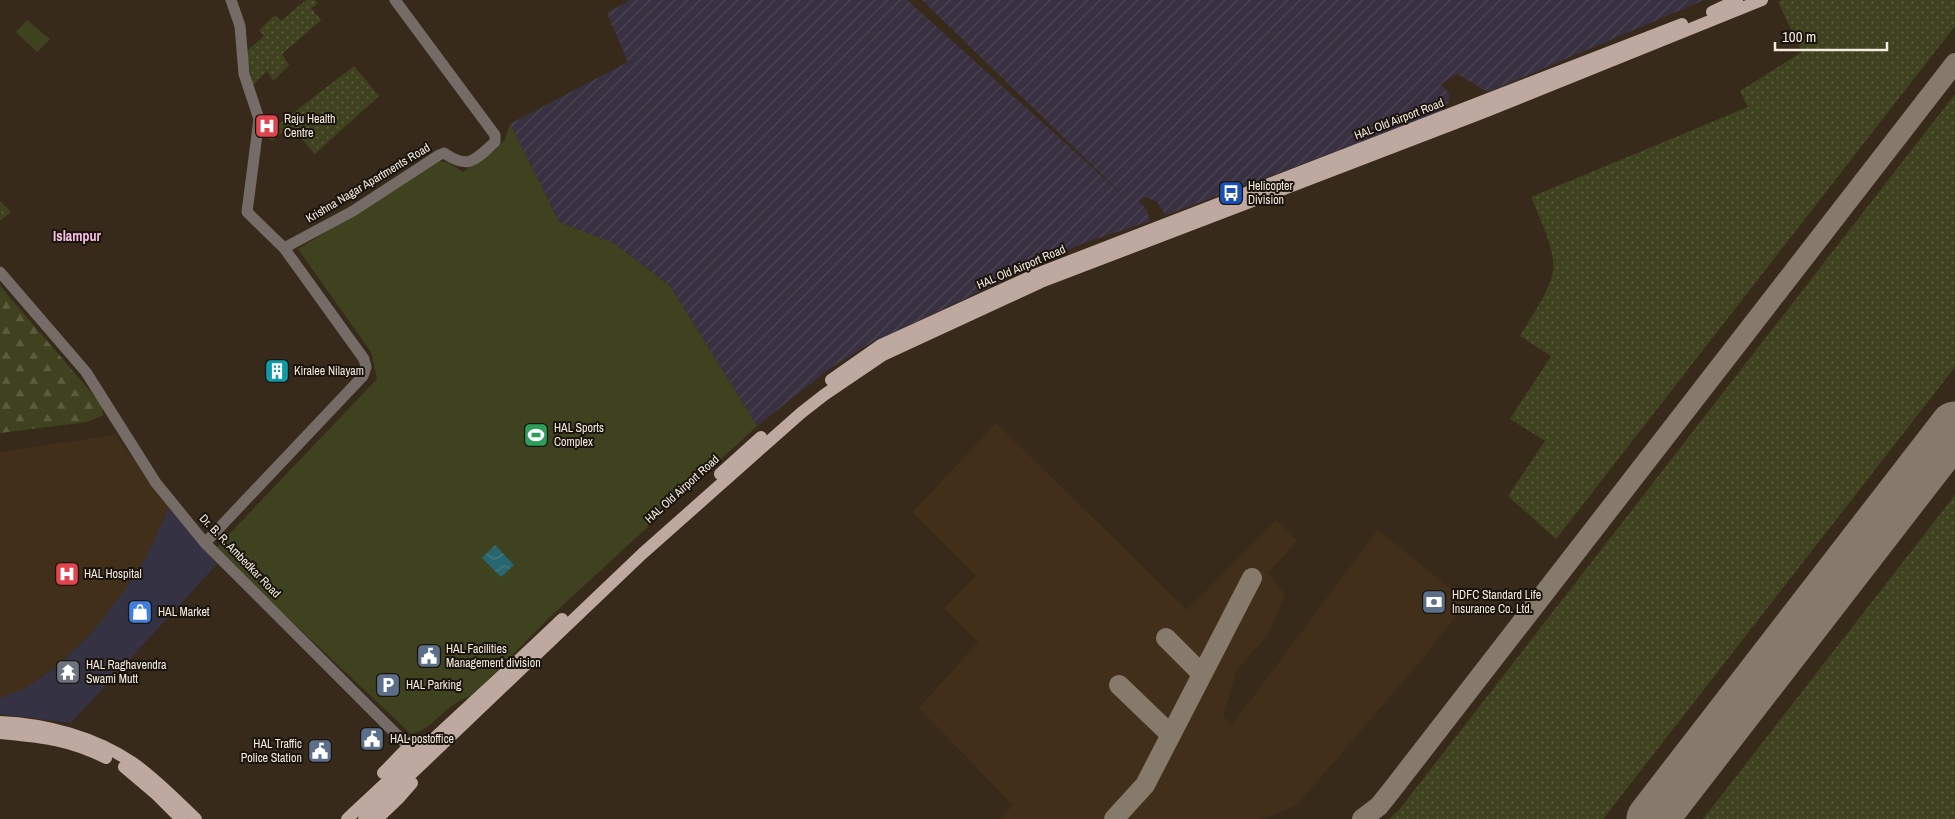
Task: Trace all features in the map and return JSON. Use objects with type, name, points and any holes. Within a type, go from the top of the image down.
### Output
[{"type":"main road","points":[[1743,2],[1762,0]]},
{"type":"main road","name":"HAL Old Airport Road","points":[[1045,275],[1482,113],[1731,13],[1743,2]]},
{"type":"main road","name":"HAL Old Airport Road","points":[[430,748],[477,700],[637,548],[745,451],[818,389],[880,345],[1045,275],[1711,12],[1743,2]]},
{"type":"main road","points":[[0,722],[70,733],[94,742],[132,762],[148,774],[196,819]]},
{"type":"main road","points":[[0,733],[46,737],[71,742],[95,752],[128,769],[181,819]]},
{"type":"main road","points":[[337,819],[413,742],[430,748]]},
{"type":"main road","points":[[347,819],[430,748]]},
{"type":"main road","points":[[364,819],[430,748]]},
{"type":"main road","points":[[377,819],[398,799],[430,762],[430,748]]},
{"type":"street","points":[[204,543],[363,376],[366,367],[364,359],[284,248],[247,212],[259,119],[244,74],[240,26],[231,0]]},
{"type":"street","name":"Krishna Nagar Apartments Road","points":[[284,248],[353,211],[439,155],[444,153],[463,163],[471,161],[494,142],[495,135],[396,0]]},
{"type":"street","name":"Dr. B. R. Ambedkar Road","points":[[0,272],[86,372],[156,483],[204,543],[409,747]]},
{"type":"shaded area","points":[[630,0],[907,0],[1127,199],[922,0],[1704,0],[1488,92],[1457,74],[1441,84],[1450,95],[1448,103],[1440,112],[1166,215],[1156,201],[1145,197],[1139,201],[1147,211],[1150,221],[1081,244],[869,344],[829,369],[757,426],[670,286],[615,244],[559,222],[510,124],[628,62],[607,13]]},
{"type":"shaded area","points":[[996,423],[1187,610],[1276,520],[1297,541],[1268,573],[1285,595],[1269,633],[1237,670],[1223,716],[1232,725],[1378,530],[1467,602],[1423,658],[1296,806],[1261,819],[1000,819],[1013,805],[919,708],[978,642],[944,609],[976,575],[913,512]]},
{"type":"shaded area","name":"HAL Hospital","points":[[115,435],[169,507],[146,557],[123,592],[92,632],[58,665],[27,687],[0,698],[0,452]]},
{"type":"shaded area","name":"HAL Market","points":[[169,507],[217,564],[71,723],[0,714],[0,698],[27,687],[58,665],[92,632],[123,592],[146,557]]},
{"type":"green space","points":[[306,0],[315,0],[318,3],[311,8],[321,20],[282,54],[289,65],[273,81],[267,71],[253,85],[246,52],[264,36],[259,30],[275,15],[281,21]]},
{"type":"green space","points":[[1781,0],[1955,0],[1955,26],[1556,539],[1508,496],[1545,441],[1510,419],[1551,356],[1520,336],[1544,295],[1553,271],[1552,253],[1531,197],[1748,107],[1740,91],[1802,52],[1778,2]]},
{"type":"green space","points":[[27,20],[50,39],[37,52],[16,32]]},
{"type":"green space","points":[[354,66],[379,96],[315,154],[290,126],[272,141],[266,134]]},
{"type":"green space","points":[[1955,94],[1955,367],[1603,819],[1389,819],[1399,810]]},
{"type":"green space","name":"HAL Sports Complex","points":[[510,124],[559,222],[615,244],[670,286],[757,426],[549,618],[472,696],[455,703],[427,727],[411,734],[215,549],[377,379],[371,352],[298,249],[439,161],[449,163],[463,172],[493,152],[504,141]]},
{"type":"green space","points":[[0,201],[11,212],[0,221]]},
{"type":"green space","points":[[0,286],[102,405],[103,415],[87,422],[0,433]]},
{"type":"green space","points":[[1955,495],[1955,819],[1703,819]]},
{"type":"water","points":[[495,545],[514,565],[501,577],[482,558]]},
{"type":"taxiway","points":[[1362,819],[1379,806],[1391,791],[1955,63]]},
{"type":"taxiway","points":[[1114,819],[1145,785],[1252,578]]},
{"type":"taxiway","points":[[1166,638],[1202,674]]},
{"type":"taxiway","points":[[1119,685],[1171,735]]},
{"type":"runway","points":[[1652,819],[1955,427]]},
{"type":"place","name":"Raju Health Centre","points":[[267,126]]},
{"type":"place","name":"Helicopter Division","points":[[1231,193]]},
{"type":"place","name":"Kiralee Nilayam","points":[[277,371]]},
{"type":"place","name":"HAL Sports Complex","points":[[536,435]]},
{"type":"place","name":"HAL Hospital","points":[[67,574]]},
{"type":"place","name":"HDFC Standard Life Insurance Co. Ltd.","points":[[1434,602]]},
{"type":"place","name":"HAL Market","points":[[140,612]]},
{"type":"place","name":"HAL Facilities Management division","points":[[429,656]]},
{"type":"place","name":"HAL Raghavendra Swami Mutt","points":[[68,672]]},
{"type":"place","name":"HAL Parking","points":[[388,685]]},
{"type":"place","name":"HAL postoffice","points":[[372,739]]},
{"type":"place","name":"HAL Traffic Police Station","points":[[320,751]]},
{"type":"district","name":"Islampur","points":[[77,236]]}]
